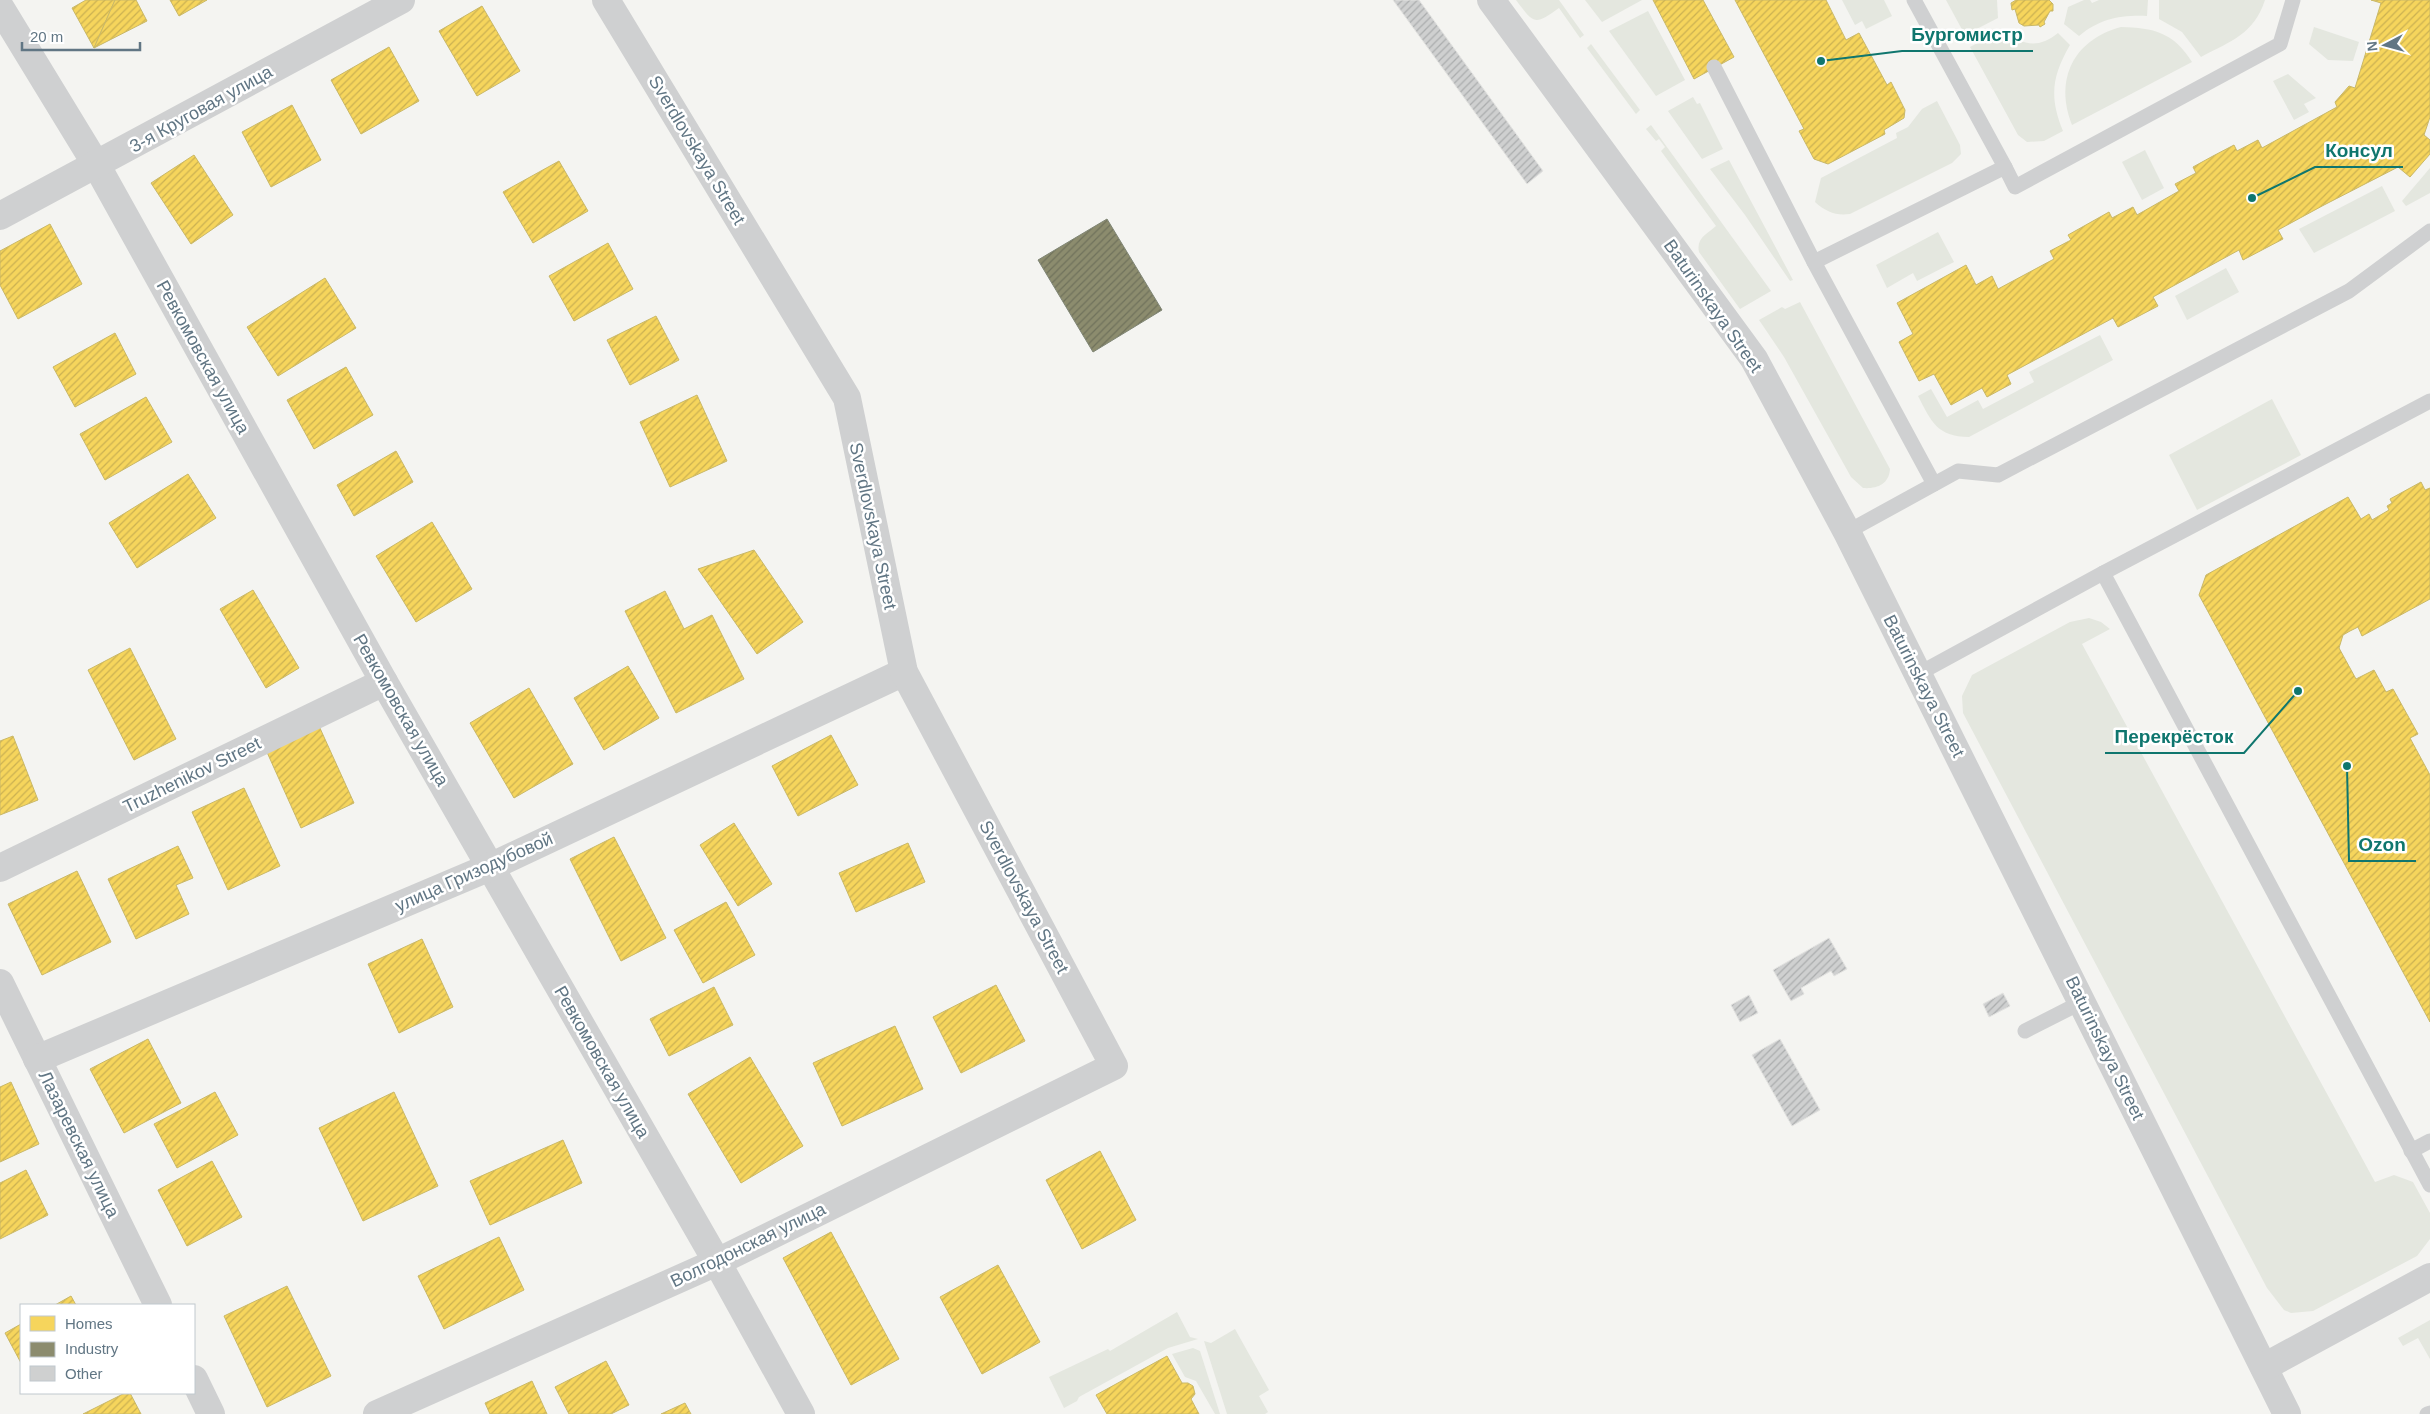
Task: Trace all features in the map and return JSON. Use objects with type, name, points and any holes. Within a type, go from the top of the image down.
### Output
[{"type":"street","name":"3-я Круговая улица","points":[[0,216],[97,166],[401,0]]},
{"type":"street","name":"Sverdlovskaya Street","points":[[606,0],[847,398],[904,672],[1114,1066]]},
{"type":"street","name":"Baturinskaya Street","points":[[1491,0],[1754,359],[1847,532],[2287,1414]]},
{"type":"street","name":"Ревкомовская улица","points":[[0,7],[97,166],[384,682],[717,1262],[801,1414]]},
{"type":"street","name":"улица Гризодубовой","points":[[37,1059],[490,867],[904,672]]},
{"type":"street","name":"Truzhenikov Street","points":[[0,868],[384,682]]},
{"type":"street","name":"Лазаревская улица","points":[[0,983],[158,1304]]},
{"type":"street","name":"Волгодонская улица","points":[[377,1414],[717,1262],[1114,1066]]},
{"type":"street","points":[[2264,1367],[2430,1277]]},
{"type":"street","points":[[195,1380],[211,1414]]},
{"type":"lane","points":[[1914,0],[2015,187],[2280,44],[2293,0]]},
{"type":"lane","points":[[1714,68],[1814,262],[1934,484]]},
{"type":"lane","points":[[1814,262],[2005,167]]},
{"type":"lane","points":[[1847,532],[1958,471],[1998,474],[2348,291],[2430,231]]},
{"type":"lane","points":[[1918,674],[2103,573],[2430,401]]},
{"type":"lane","points":[[2103,573],[2430,1185]]},
{"type":"lane","points":[[2025,1031],[2082,1002]]},
{"type":"lane","points":[[2411,1151],[2430,1142]]},
{"type":"shaded area","points":[[1516,0],[1559,0],[1584,35],[1580,38],[1559,8],[1544,18],[1535,20],[1527,14]]},
{"type":"shaded area","points":[[1585,0],[1642,0],[1602,22]]},
{"type":"shaded area","points":[[1842,0],[1884,0],[1892,16],[1866,29],[1862,21],[1855,25]]},
{"type":"shaded area","points":[[1946,0],[1997,0],[1998,18],[1965,35]]},
{"type":"shaded area","points":[[2084,0],[2090,0],[2092,3],[2099,0],[2148,0],[2147,16],[2128,16],[2110,19],[2079,36],[2064,24],[2068,7]]},
{"type":"shaded area","points":[[2159,0],[2265,0],[2255,21],[2248,29],[2232,41],[2201,57],[2182,32],[2159,19]]},
{"type":"shaded area","points":[[1648,11],[1685,80],[1656,96],[1609,31]]},
{"type":"shaded area","points":[[2121,27],[2143,29],[2162,34],[2178,44],[2192,62],[2072,125],[2065,93],[2067,78],[2072,64],[2091,41],[2104,33]]},
{"type":"shaded area","points":[[2314,27],[2359,42],[2353,61],[2328,60],[2309,44]]},
{"type":"shaded area","points":[[2004,29],[2017,39],[2030,43],[2044,42],[2058,33],[2070,45],[2059,67],[2054,87],[2056,108],[2063,131],[2044,141],[2027,142],[2018,135],[1970,47]]},
{"type":"shaded area","points":[[1591,44],[1640,110],[1636,114],[1587,48]]},
{"type":"shaded area","points":[[2288,74],[2316,98],[2304,104],[2309,112],[2294,120],[2273,81]]},
{"type":"shaded area","points":[[1693,97],[1697,104],[1700,103],[1723,149],[1702,159],[1668,111]]},
{"type":"shaded area","points":[[1937,101],[1960,145],[1961,154],[1952,163],[1850,214],[1831,212],[1815,202],[1821,178],[1897,138],[1896,133],[1908,127],[1922,109]]},
{"type":"shaded area","points":[[1651,125],[1771,291],[1740,309],[1699,252],[1699,243],[1716,226],[1661,151],[1665,147],[1659,139],[1656,141],[1646,129]]},
{"type":"shaded area","points":[[2145,150],[2164,188],[2142,200],[2122,162]]},
{"type":"shaded area","points":[[1729,160],[1793,280],[1790,281],[1745,215],[1710,169]]},
{"type":"shaded area","points":[[2430,168],[2430,193],[2406,206],[2402,201]]},
{"type":"shaded area","points":[[2382,186],[2395,211],[2314,253],[2299,229]]},
{"type":"shaded area","points":[[1938,232],[1954,262],[1917,281],[1913,273],[1887,288],[1876,265]]},
{"type":"shaded area","points":[[2226,268],[2239,292],[2187,320],[2175,296]]},
{"type":"shaded area","points":[[1800,302],[1890,469],[1887,479],[1877,487],[1863,488],[1851,477],[1784,357],[1759,320],[1782,307],[1785,309]]},
{"type":"shaded area","points":[[2100,335],[2113,360],[1969,437],[1942,431],[1931,420],[1918,396],[1931,389],[1947,417],[1978,400],[1983,409],[2034,382],[2029,372]]},
{"type":"shaded area","points":[[2272,399],[2301,455],[2197,510],[2169,455]]},
{"type":"shaded area","points":[[2089,618],[2101,622],[2110,629],[2082,644],[2375,1182],[2394,1175],[2413,1182],[2430,1213],[2430,1239],[2417,1256],[2313,1311],[2291,1313],[2284,1310],[2267,1288],[1963,713],[1962,696],[1972,675],[2070,622]]},
{"type":"shaded area","points":[[1177,1312],[1190,1337],[1198,1339],[1168,1348],[1079,1397],[1077,1401],[1064,1408],[1049,1377],[1108,1349],[1110,1351]]},
{"type":"shaded area","points":[[2430,1320],[2430,1359],[2418,1338],[2403,1346],[2398,1338]]},
{"type":"shaded area","points":[[1235,1329],[1269,1390],[1259,1396],[1268,1412],[1265,1414],[1227,1414],[1204,1341],[1211,1343]]},
{"type":"shaded area","points":[[1193,1348],[1200,1351],[1220,1414],[1215,1414],[1196,1381],[1185,1377],[1172,1354]]},
{"type":"building: Homes","points":[[86,0],[115,0],[94,48],[72,8]]},
{"type":"building: Homes","points":[[115,0],[136,0],[147,21],[94,48]]},
{"type":"building: Homes","points":[[170,0],[207,0],[179,16]]},
{"type":"building: Homes","points":[[1653,0],[1703,0],[1734,57],[1694,79]]},
{"type":"building: Homes","points":[[1735,0],[1826,0],[1846,40],[1859,33],[1887,85],[1891,82],[1905,110],[1904,118],[1884,130],[1885,134],[1828,164],[1814,159],[1799,131],[1804,129]]},
{"type":"building: Homes","points":[[2016,0],[2049,0],[2053,4],[2053,11],[2050,11],[2044,22],[2045,24],[2040,27],[2039,25],[2024,26],[2019,23],[2015,9],[2012,10],[2011,3]]},
{"type":"building: Homes","points":[[2371,0],[2430,0],[2430,117],[2424,135],[2430,140],[2430,154],[2410,177],[2398,167],[2324,205],[2278,230],[2283,239],[2243,260],[2239,250],[2153,297],[2158,306],[2118,327],[2113,318],[2007,375],[2011,384],[1987,397],[1982,388],[1951,405],[1934,374],[1919,381],[1899,342],[1913,334],[1897,303],[1966,265],[1976,285],[1992,276],[1998,289],[2054,259],[2050,251],[2071,240],[2068,235],[2109,212],[2112,218],[2133,207],[2137,215],[2179,191],[2175,184],[2196,173],[2193,167],[2213,156],[2234,145],[2237,151],[2258,140],[2262,148],[2337,107],[2335,102],[2349,86],[2355,88],[2381,3]]},
{"type":"building: Homes","points":[[482,6],[520,71],[477,96],[439,31]]},
{"type":"building: Homes","points":[[389,47],[419,101],[361,134],[331,80]]},
{"type":"building: Homes","points":[[292,105],[321,160],[271,187],[242,132]]},
{"type":"building: Homes","points":[[194,155],[233,215],[191,244],[151,183]]},
{"type":"building: Homes","points":[[559,161],[588,211],[533,243],[503,192]]},
{"type":"building: Homes","points":[[50,224],[82,284],[18,319],[0,285],[0,251]]},
{"type":"building: Homes","points":[[608,243],[633,289],[574,321],[549,276]]},
{"type":"building: Homes","points":[[325,278],[356,328],[278,376],[247,327]]},
{"type":"building: Homes","points":[[656,316],[679,360],[630,385],[607,340]]},
{"type":"building: Homes","points":[[115,333],[136,374],[75,407],[53,367]]},
{"type":"building: Homes","points":[[346,367],[373,415],[314,449],[287,400]]},
{"type":"building: Homes","points":[[697,395],[727,461],[670,487],[640,422]]},
{"type":"building: Homes","points":[[146,397],[172,442],[105,480],[80,434]]},
{"type":"building: Homes","points":[[396,451],[413,482],[354,516],[337,485]]},
{"type":"building: Homes","points":[[188,474],[216,518],[137,568],[109,523]]},
{"type":"building: Homes","points":[[2421,482],[2425,490],[2430,488],[2430,599],[2362,636],[2358,627],[2350,631],[2343,635],[2339,648],[2356,679],[2374,670],[2386,692],[2393,689],[2418,734],[2410,738],[2430,775],[2430,1022],[2199,595],[2206,575],[2348,497],[2361,519],[2369,514],[2372,520],[2389,510],[2387,506],[2392,503],[2390,499]]},
{"type":"building: Homes","points":[[432,522],[472,589],[416,622],[376,556]]},
{"type":"building: Homes","points":[[754,550],[803,622],[757,654],[698,569]]},
{"type":"building: Homes","points":[[253,590],[299,668],[266,688],[220,609]]},
{"type":"building: Homes","points":[[665,591],[684,629],[712,615],[744,679],[676,713],[625,611]]},
{"type":"building: Homes","points":[[130,648],[176,739],[134,760],[88,670]]},
{"type":"building: Homes","points":[[628,666],[659,718],[604,750],[574,698]]},
{"type":"building: Homes","points":[[529,688],[573,764],[514,798],[470,723]]},
{"type":"building: Homes","points":[[319,726],[354,803],[301,828],[266,750]]},
{"type":"building: Homes","points":[[831,735],[858,785],[798,816],[772,766]]},
{"type":"building: Homes","points":[[13,736],[38,800],[0,815],[0,741]]},
{"type":"building: Homes","points":[[244,788],[280,866],[228,890],[192,812]]},
{"type":"building: Homes","points":[[734,823],[772,884],[738,906],[700,845]]},
{"type":"building: Homes","points":[[614,837],[666,938],[621,961],[570,859]]},
{"type":"building: Homes","points":[[908,843],[925,882],[856,912],[839,873]]},
{"type":"building: Homes","points":[[178,846],[193,878],[176,885],[189,914],[136,939],[108,879]]},
{"type":"building: Homes","points":[[77,871],[111,942],[42,975],[8,904]]},
{"type":"building: Homes","points":[[726,902],[755,955],[703,983],[674,930]]},
{"type":"building: Homes","points":[[422,939],[453,1007],[399,1033],[368,964]]},
{"type":"building: Homes","points":[[996,985],[1025,1041],[961,1073],[933,1017]]},
{"type":"building: Homes","points":[[714,987],[733,1025],[669,1056],[650,1019]]},
{"type":"building: Homes","points":[[895,1026],[923,1089],[842,1126],[813,1063]]},
{"type":"building: Homes","points":[[148,1039],[181,1103],[124,1133],[90,1069]]},
{"type":"building: Homes","points":[[750,1057],[803,1146],[741,1183],[688,1094]]},
{"type":"building: Homes","points":[[11,1082],[39,1144],[0,1162],[0,1087]]},
{"type":"building: Homes","points":[[215,1092],[238,1135],[177,1168],[154,1124]]},
{"type":"building: Homes","points":[[394,1092],[438,1186],[363,1221],[319,1128]]},
{"type":"building: Homes","points":[[563,1140],[582,1183],[490,1225],[470,1181]]},
{"type":"building: Homes","points":[[1100,1151],[1136,1220],[1082,1249],[1046,1180]]},
{"type":"building: Homes","points":[[212,1161],[242,1217],[187,1246],[158,1190]]},
{"type":"building: Homes","points":[[26,1170],[48,1215],[0,1239],[0,1183]]},
{"type":"building: Homes","points":[[831,1232],[899,1359],[851,1385],[783,1258]]},
{"type":"building: Homes","points":[[499,1237],[524,1290],[444,1329],[418,1276]]},
{"type":"building: Homes","points":[[998,1265],[1040,1342],[982,1374],[940,1297]]},
{"type":"building: Homes","points":[[287,1286],[331,1376],[267,1407],[224,1316]]},
{"type":"building: Homes","points":[[71,1296],[75,1304],[57,1304]]},
{"type":"building: Homes","points":[[20,1325],[20,1361],[5,1333]]},
{"type":"building: Homes","points":[[1167,1356],[1182,1383],[1188,1383],[1193,1386],[1195,1394],[1191,1399],[1199,1414],[1107,1414],[1096,1395]]},
{"type":"building: Homes","points":[[606,1361],[629,1405],[611,1414],[569,1414],[555,1387]]},
{"type":"building: Homes","points":[[532,1381],[547,1414],[490,1414],[485,1403]]},
{"type":"building: Homes","points":[[123,1394],[131,1394],[141,1414],[83,1414]]},
{"type":"building: Homes","points":[[685,1403],[691,1414],[661,1414]]},
{"type":"building: Industry","points":[[1107,219],[1162,310],[1093,352],[1038,260]]},
{"type":"building: Other","points":[[1393,0],[1419,0],[1543,171],[1527,184]]},
{"type":"building: Other","points":[[1829,938],[1847,969],[1834,976],[1831,971],[1801,988],[1804,994],[1791,1001],[1773,970]]},
{"type":"building: Other","points":[[2003,993],[2010,1006],[1989,1017],[1983,1004]]},
{"type":"building: Other","points":[[1749,995],[1758,1013],[1740,1022],[1731,1005]]},
{"type":"building: Other","points":[[1780,1039],[1820,1110],[1792,1126],[1752,1055]]},
{"type":"place","name":"Бургомистр","points":[[1821,61]]},
{"type":"place","name":"Консул","points":[[2252,198]]},
{"type":"place","name":"Перекрёсток","points":[[2298,691]]},
{"type":"place","name":"Ozon","points":[[2347,766]]}]
